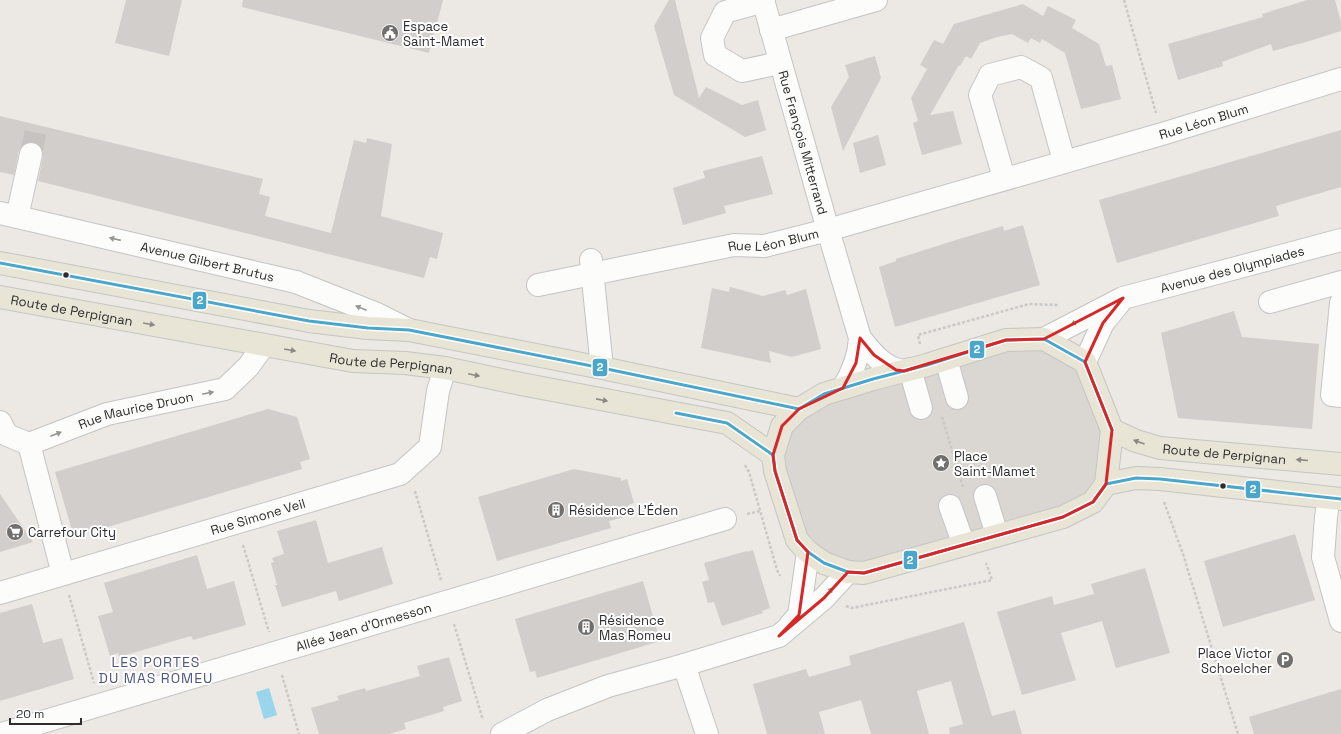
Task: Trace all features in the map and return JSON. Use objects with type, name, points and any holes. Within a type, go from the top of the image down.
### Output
[{"type":"main road","points":[[0,262],[309,321],[368,328],[409,330],[799,409]]},
{"type":"main road","name":"Route de Perpignan","points":[[0,297],[353,361],[405,363],[445,368],[727,423],[773,455]]},
{"type":"main road","points":[[1044,338],[1085,362],[1112,430],[1106,484],[1093,502],[1063,516],[864,573],[848,572],[824,563],[808,552],[798,540],[775,471],[773,455],[782,426],[799,409],[824,394],[1006,340],[1044,338]]},
{"type":"main road","name":"Route de Perpignan","points":[[1112,430],[1136,441],[1160,448],[1341,464]]},
{"type":"main road","points":[[1106,484],[1136,478],[1160,479],[1335,499]]},
{"type":"street","points":[[771,30],[876,0]]},
{"type":"street","name":"Rue François Mitterrand","points":[[780,62],[742,70],[715,55],[712,38],[725,12],[763,1],[860,338],[860,350],[856,363],[843,388]]},
{"type":"street","points":[[1004,178],[980,95],[990,75],[1021,67],[1041,78],[1064,161]]},
{"type":"street","name":"Rue Léon Blum","points":[[538,285],[592,267],[734,245],[764,246],[828,230],[1004,178],[1162,134],[1341,79]]},
{"type":"street","points":[[9,215],[31,154]]},
{"type":"street","name":"Avenue Gilbert Brutus","points":[[9,215],[296,282],[377,314],[409,330]]},
{"type":"street","name":"Avenue des Olympiades","points":[[1044,338],[1123,298],[1341,240]]},
{"type":"street","points":[[592,267],[602,368]]},
{"type":"street","points":[[1270,302],[1341,282]]},
{"type":"street","points":[[1085,362],[1103,323],[1123,298]]},
{"type":"street","points":[[1341,303],[1332,395],[1341,396]]},
{"type":"street","name":"Rue François Mitterrand","points":[[860,338],[879,360],[896,370],[907,370]]},
{"type":"street","name":"Rue Maurice Druon","points":[[29,444],[107,414],[225,389],[248,368],[264,345]]},
{"type":"street","points":[[946,359],[957,398]]},
{"type":"street","name":"Rue Simone Veil","points":[[0,593],[400,474],[430,447],[438,390],[445,368]]},
{"type":"street","points":[[907,370],[921,408]]},
{"type":"street","points":[[0,422],[7,435],[29,444],[63,574]]},
{"type":"street","points":[[985,496],[997,535]]},
{"type":"street","points":[[1335,499],[1326,517],[1322,557],[1341,621]]},
{"type":"street","points":[[950,506],[964,545]]},
{"type":"street","name":"Allée Jean d'Ormesson","points":[[2,734],[725,519]]},
{"type":"street","points":[[779,636],[799,615],[808,552]]},
{"type":"street","points":[[502,734],[547,710],[608,686],[779,636],[824,598],[848,572]]},
{"type":"street","points":[[684,665],[707,734]]},
{"type":"path","points":[[1124,0],[1162,134]]},
{"type":"path","points":[[742,460],[749,472],[777,570],[788,586],[802,591]]},
{"type":"path","points":[[1163,498],[1183,554],[1238,734]]},
{"type":"path","points":[[236,522],[299,734]]},
{"type":"path","points":[[63,574],[100,705]]},
{"type":"path","points":[[824,598],[852,608],[992,580]]},
{"type":"highlighted area","points":[[1123,298],[1103,323],[1085,362],[1112,430],[1106,484],[1093,502],[1063,517],[864,573],[848,572],[824,598],[779,636],[799,615],[808,552],[797,540],[775,471],[773,455],[782,426],[799,409],[843,388],[856,363],[860,338],[874,355],[896,370],[904,371],[1006,340],[1044,339]]},
{"type":"shaded area","name":"Place Saint-Mamet","points":[[1006,340],[1085,362],[1112,430],[1093,502],[864,573],[808,552],[775,471],[799,409]]},
{"type":"water","points":[[269,688],[277,715],[264,719],[256,692]]},
{"type":"building","points":[[126,0],[182,0],[169,56],[115,43]]},
{"type":"building","name":"Espace Saint-Mamet","points":[[243,0],[443,0],[429,53],[242,7]]},
{"type":"building","points":[[669,0],[675,0],[699,98],[706,87],[742,105],[758,100],[766,130],[745,137],[674,95],[654,26]]},
{"type":"building","points":[[1307,0],[1335,0],[1341,22],[1341,31],[1273,51],[1271,44],[1222,62],[1223,66],[1178,80],[1168,44],[1263,17],[1262,14]]},
{"type":"building","points":[[1023,4],[1043,16],[1048,6],[1076,20],[1072,28],[1099,44],[1106,66],[1112,65],[1121,99],[1081,109],[1065,53],[1042,39],[1040,43],[1031,38],[1028,43],[1012,34],[997,37],[980,43],[971,59],[966,56],[960,66],[959,65],[930,115],[953,111],[962,144],[922,155],[913,123],[918,121],[911,98],[927,69],[920,65],[934,40],[943,44],[954,24]]},
{"type":"building","points":[[875,56],[881,78],[843,151],[831,107],[849,77],[845,65]]},
{"type":"building","points":[[0,116],[263,179],[259,194],[270,197],[265,216],[331,233],[354,140],[366,143],[367,138],[392,144],[381,216],[443,233],[437,259],[430,257],[424,278],[38,181],[43,151],[39,145],[33,142],[27,142],[19,151],[14,175],[0,172]]},
{"type":"building","points":[[1341,130],[1341,187],[1276,206],[1279,216],[1117,263],[1099,200]]},
{"type":"building","points":[[878,135],[886,165],[860,173],[853,143]]},
{"type":"building","points":[[762,156],[773,194],[724,206],[726,213],[683,225],[673,188],[705,178],[703,171]]},
{"type":"building","points":[[1023,225],[1040,285],[895,327],[879,267],[896,261],[896,259],[1003,226],[1004,231]]},
{"type":"building","points":[[730,287],[763,296],[785,290],[787,295],[806,289],[821,349],[792,357],[769,351],[771,363],[701,348],[712,288],[729,292]]},
{"type":"building","points":[[1234,311],[1242,337],[1319,344],[1312,429],[1178,418],[1161,333]]},
{"type":"building","points":[[268,409],[297,417],[310,459],[300,462],[302,469],[74,537],[55,472]]},
{"type":"building","name":"Résidence L'Éden","points":[[574,469],[621,478],[621,481],[627,479],[634,503],[628,505],[631,515],[609,521],[611,528],[497,561],[478,497]]},
{"type":"building","points":[[0,494],[33,542],[0,552]]},
{"type":"building","points":[[316,520],[328,563],[382,547],[393,584],[339,601],[336,591],[282,607],[275,585],[277,585],[271,563],[274,562],[272,558],[284,554],[277,531]]},
{"type":"building","points":[[1295,534],[1315,600],[1223,627],[1204,561]]},
{"type":"building","points":[[753,550],[770,608],[762,611],[763,613],[722,626],[714,602],[708,603],[702,582],[709,580],[704,563]]},
{"type":"building","points":[[197,555],[207,589],[234,581],[246,625],[193,640],[191,636],[119,657],[118,653],[110,656],[98,616],[113,612],[104,583]]},
{"type":"building","points":[[1145,568],[1170,653],[1116,668],[1102,621],[1061,633],[1076,680],[1022,695],[997,612],[1052,596],[1054,605],[1094,594],[1091,584]]},
{"type":"building","name":"Résidence Mas Romeu","points":[[643,581],[658,634],[655,635],[657,642],[537,678],[535,671],[530,672],[515,619]]},
{"type":"building","points":[[32,604],[43,643],[62,638],[74,679],[0,701],[0,613]]},
{"type":"building","points":[[964,622],[992,716],[1015,710],[1022,734],[950,734],[949,728],[963,724],[951,681],[917,691],[929,734],[871,734],[861,700],[819,712],[825,734],[767,734],[753,684],[806,669],[809,677],[851,665],[849,656]]},
{"type":"building","points":[[449,657],[462,701],[443,707],[444,711],[404,723],[406,729],[389,734],[319,734],[311,708],[339,700],[337,696],[365,688],[366,691],[420,676],[417,666]]},
{"type":"building","points":[[1341,689],[1341,734],[1254,734],[1249,717]]},
{"type":"tunnel","points":[[31,154],[36,130]]},
{"type":"transit line","name":"2","points":[[0,263],[309,321],[368,328],[409,330],[799,409]]},
{"type":"transit line","name":"2","points":[[799,409],[824,394],[927,365],[1006,340],[1044,339],[1085,362],[1112,430]]},
{"type":"transit line","name":"2","points":[[676,413],[727,423],[773,455]]},
{"type":"transit line","name":"2","points":[[773,455],[775,471],[797,540],[808,552],[824,563],[848,572],[864,573],[1063,517],[1093,502],[1106,484]]},
{"type":"transit line","name":"2","points":[[1106,484],[1136,478],[1160,479],[1341,499]]},
{"type":"place","name":"Espace Saint-Mamet","points":[[390,33]]},
{"type":"place","name":"Place Saint-Mamet","points":[[941,463]]},
{"type":"place","name":"Résidence L'Éden","points":[[556,510]]},
{"type":"place","name":"Carrefour City","points":[[15,532]]},
{"type":"place","name":"Résidence Mas Romeu","points":[[586,627]]},
{"type":"place","name":"Place Victor Schoelcher","points":[[1285,660]]},
{"type":"district","name":"LES PORTES DU MAS ROMEU","points":[[156,670]]}]
